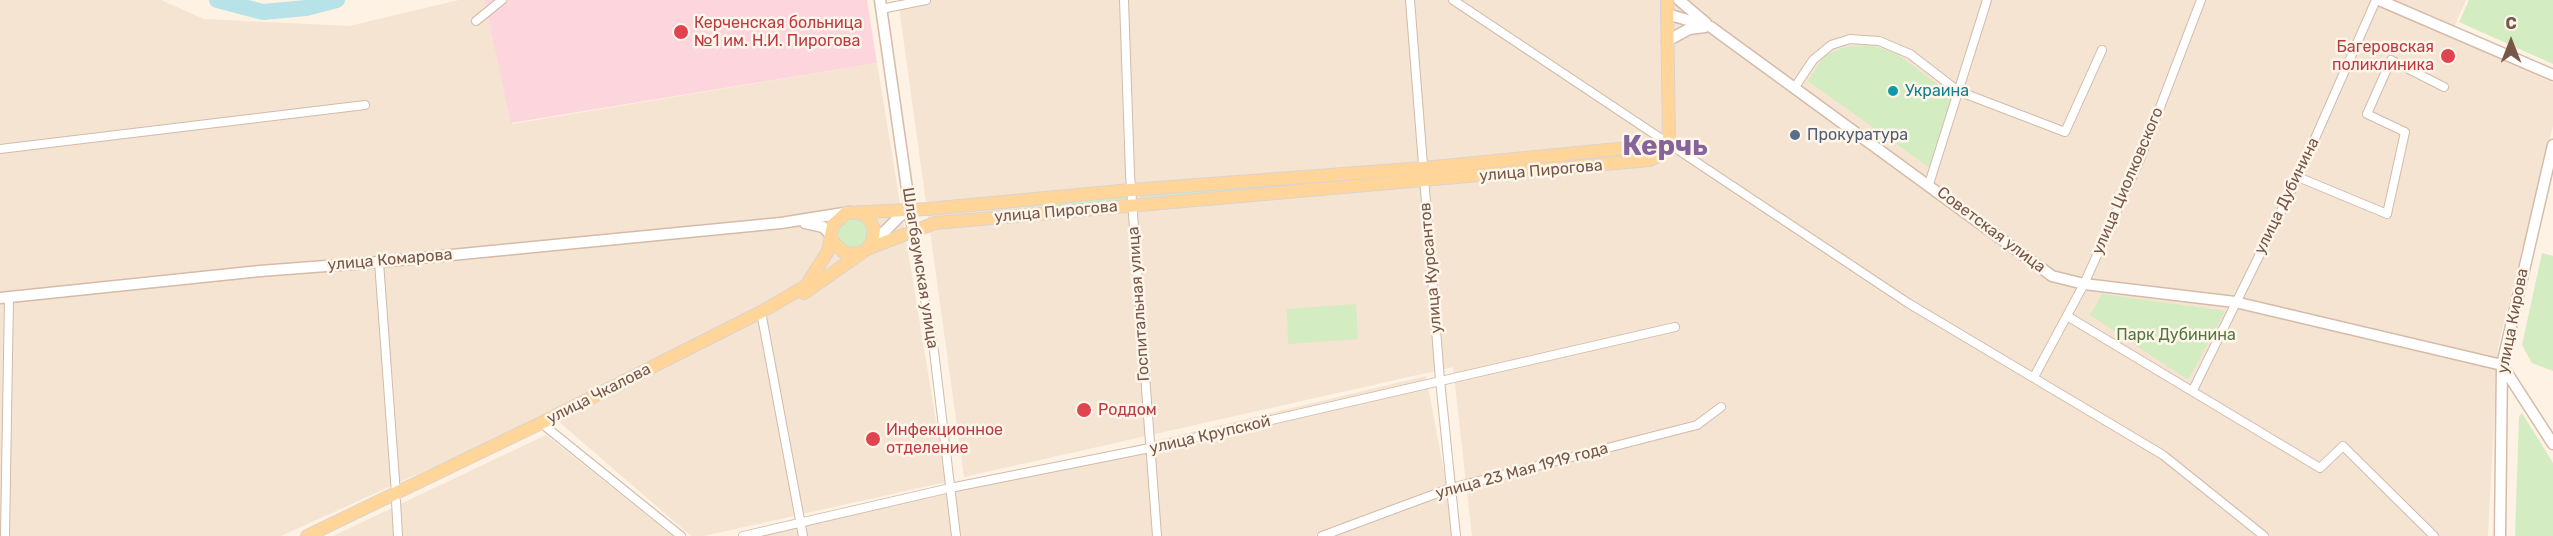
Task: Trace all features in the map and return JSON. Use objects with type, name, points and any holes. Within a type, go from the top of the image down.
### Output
[{"type":"main road","points":[[1667,0],[1669,144]]},
{"type":"main road","points":[[1679,0],[1711,27]]},
{"type":"main road","points":[[2378,0],[2553,75]]},
{"type":"main road","name":"Шлагбаумская улица","points":[[880,4],[913,231]]},
{"type":"main road","name":"Советская улица","points":[[1667,14],[1711,27],[2052,276],[2084,284],[2235,302],[2502,365]]},
{"type":"main road","points":[[1667,41],[1689,29],[1711,27]]},
{"type":"main road","name":"улица Пирогова","points":[[910,211],[1131,190],[1423,168],[1669,144]]},
{"type":"main road","name":"улица Пирогова","points":[[865,251],[935,223],[1650,160],[1660,155],[1669,144]]},
{"type":"main road","name":"улица Кирова","points":[[2500,536],[2502,365],[2553,145]]},
{"type":"main road","points":[[832,238],[846,254],[865,251],[900,216],[910,211]]},
{"type":"main road","name":"улица Комарова","points":[[4,298],[260,271],[379,262],[781,223],[853,212],[910,211]]},
{"type":"main road","points":[[853,212],[869,218],[874,229],[872,242],[865,251]]},
{"type":"main road","name":"улица Чкалова","points":[[807,288],[820,268],[837,219],[853,212]]},
{"type":"main road","name":"улица Комарова","points":[[781,223],[816,224],[832,238]]},
{"type":"main road","name":"улица Чкалова","points":[[319,536],[762,314],[865,251]]},
{"type":"main road","points":[[2502,365],[2553,444]]},
{"type":"main road","name":"улица Чкалова","points":[[307,536],[396,498]]},
{"type":"street","points":[[476,21],[502,0]]},
{"type":"street","points":[[880,4],[926,0]]},
{"type":"street","name":"Госпитальная улица","points":[[1124,0],[1131,190],[1157,536]]},
{"type":"street","name":"улица Курсантов","points":[[1410,0],[1440,380],[1456,536]]},
{"type":"street","points":[[1453,0],[1908,303],[2163,455],[2264,536]]},
{"type":"street","points":[[1929,184],[1987,0]]},
{"type":"street","name":"улица Циолковского","points":[[2034,377],[2084,284],[2141,157],[2201,0]]},
{"type":"street","name":"улица Дубинина","points":[[2193,390],[2298,177],[2378,0]]},
{"type":"street","points":[[1795,87],[1822,51],[1840,42],[1864,39],[1893,45],[1910,54],[1958,91],[2065,132],[2102,51]]},
{"type":"street","points":[[2298,177],[2387,214],[2405,132],[2367,114],[2391,60],[2444,87]]},
{"type":"street","points":[[0,149],[366,105]]},
{"type":"street","name":"Шлагбаумская улица","points":[[913,231],[934,351],[956,536]]},
{"type":"street","points":[[379,262],[398,536]]},
{"type":"street","points":[[4,298],[4,536]]},
{"type":"street","points":[[762,314],[803,536]]},
{"type":"street","points":[[2067,316],[2320,468],[2343,446],[2434,536]]},
{"type":"street","name":"улица Крупской","points":[[742,536],[950,488],[1150,448],[1675,327]]},
{"type":"street","name":"улица 23 Мая 1919 года","points":[[1322,536],[1451,488],[1697,425],[1721,407]]},
{"type":"street","points":[[544,425],[681,536]]},
{"type":"shaded area","points":[[0,0],[161,0],[204,19],[349,26],[459,0],[484,0],[512,124],[877,63],[946,482],[704,536],[691,536],[550,414],[281,536],[0,536]]},
{"type":"shaded area","name":"Керченская больница №1 им. Н.И. Пирогова","points":[[484,0],[867,0],[877,63],[511,123]]},
{"type":"shaded area","points":[[898,0],[2466,0],[2450,36],[2553,83],[2553,126],[2498,347],[2488,536],[1472,536],[1453,367],[964,477]]},
{"type":"shaded area","points":[[1426,376],[1456,536],[757,536]]},
{"type":"shaded area","points":[[546,435],[673,536],[333,536]]},
{"type":"green space","points":[[2469,0],[2553,0],[2553,64],[2459,22]]},
{"type":"green space","points":[[1871,45],[1897,54],[1952,95],[1929,167],[1808,81],[1824,56],[1845,47]]},
{"type":"green space","points":[[1414,174],[1143,199],[1137,193]]},
{"type":"green space","points":[[1127,194],[1127,200],[1123,201],[953,212]]},
{"type":"green space","points":[[853,218],[864,222],[868,233],[864,244],[853,248],[842,244],[838,233],[842,222]]},
{"type":"green space","points":[[2542,253],[2553,256],[2553,371],[2532,363],[2522,345]]},
{"type":"green space","name":"Парк Дубинина","points":[[2102,294],[2225,311],[2188,380],[2090,315]]},
{"type":"green space","points":[[1356,304],[1358,339],[1288,344],[1287,309]]},
{"type":"green space","points":[[2522,413],[2553,463],[2553,536],[2515,536],[2519,417]]},
{"type":"waterway","points":[[217,0],[263,12],[306,8],[337,0]]},
{"type":"place","name":"Керченская больница №1 им. Н.И. Пирогова","points":[[681,32]]},
{"type":"place","name":"Багеровская поликлиника","points":[[2448,56]]},
{"type":"place","name":"Украина","points":[[1893,91]]},
{"type":"place","name":"Прокуратура","points":[[1795,135]]},
{"type":"place","name":"Роддом","points":[[1084,410]]},
{"type":"place","name":"Инфекционное отделение","points":[[873,439]]},
{"type":"district","name":"Керчь","points":[[1665,147]]}]
